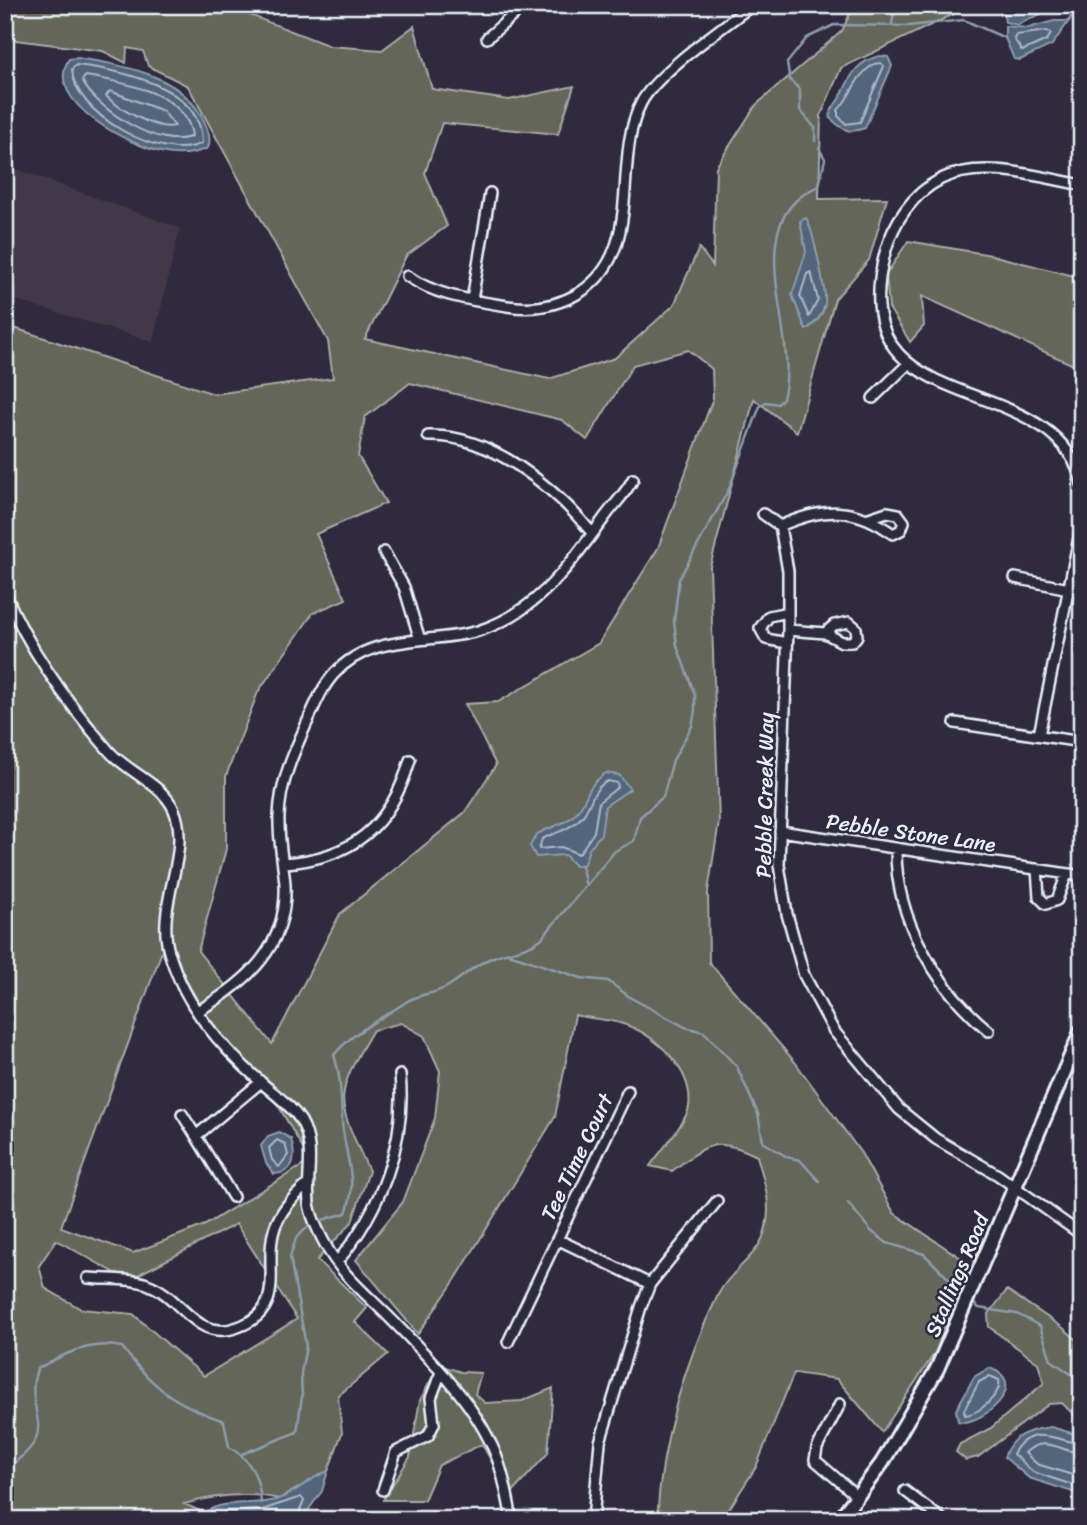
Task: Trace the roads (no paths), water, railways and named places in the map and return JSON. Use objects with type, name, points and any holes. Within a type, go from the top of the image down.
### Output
[{"type":"street","points":[[487,38],[525,5]]},
{"type":"street","points":[[407,276],[438,294],[516,307],[542,307],[571,297],[595,280],[609,261],[619,239],[635,121],[643,100],[661,79],[752,5]]},
{"type":"street","points":[[1082,185],[978,170],[947,176],[912,201],[892,233],[879,289],[886,330],[908,364],[946,386],[1044,426],[1066,448],[1082,484]]},
{"type":"street","points":[[472,300],[490,193]]},
{"type":"street","points":[[873,398],[908,364]]},
{"type":"street","points":[[428,436],[475,445],[515,463],[544,485],[592,534]]},
{"type":"street","points":[[198,1012],[247,978],[271,949],[283,913],[283,863],[279,818],[283,784],[326,684],[341,666],[363,652],[387,644],[476,631],[519,613],[553,585],[633,479]]},
{"type":"street","points":[[763,514],[780,526],[823,512],[869,518]]},
{"type":"street","points":[[1039,735],[1082,523]]},
{"type":"street","name":"Pebble Creek Way","points":[[780,526],[788,571],[789,630],[780,831],[782,888],[795,948],[804,975],[834,1031],[885,1095],[909,1119],[1082,1235]]},
{"type":"street","points":[[384,552],[404,587],[420,640]]},
{"type":"street","points":[[1015,578],[1069,589]]},
{"type":"street","points":[[5,593],[32,647],[73,706],[109,752],[166,797],[174,809],[179,837],[166,903],[165,933],[177,975],[198,1012],[221,1044],[288,1104],[303,1125],[309,1149],[312,1216],[337,1262],[441,1372],[466,1404],[495,1453],[512,1520]]},
{"type":"street","points":[[787,643],[766,639],[760,628],[769,616],[788,612]]},
{"type":"street","points":[[789,630],[825,633]]},
{"type":"street","points":[[955,723],[1082,742]]},
{"type":"street","points":[[283,863],[329,856],[366,835],[393,804],[411,760]]},
{"type":"street","name":"Pebble Stone Lane","points":[[780,831],[1082,876]]},
{"type":"street","points":[[896,848],[904,897],[924,954],[958,1001],[989,1031]]},
{"type":"street","points":[[1037,869],[1039,897],[1046,904],[1057,900],[1067,874]]},
{"type":"street","name":"Stallings Road","points":[[839,1520],[859,1497],[911,1416],[980,1274],[1082,1030]]},
{"type":"street","points":[[337,1262],[366,1223],[386,1181],[402,1100],[400,1075]]},
{"type":"street","points":[[196,1136],[261,1082]]},
{"type":"street","name":"Tee Time Court","points":[[508,1342],[628,1091]]},
{"type":"street","points":[[182,1114],[233,1197]]},
{"type":"street","points":[[88,1279],[145,1283],[155,1287],[164,1292],[186,1314],[212,1331],[232,1329],[250,1323],[264,1312],[270,1296],[271,1245],[277,1220],[309,1183]]},
{"type":"street","points":[[593,1520],[600,1442],[635,1324],[650,1284],[717,1201]]},
{"type":"street","points":[[556,1239],[650,1284]]},
{"type":"street","points":[[383,1490],[396,1452],[428,1436],[434,1424],[431,1398],[441,1372]]},
{"type":"street","points":[[841,1404],[817,1448],[815,1460],[859,1497]]},
{"type":"street","points":[[905,1491],[938,1518]]},
{"type":"water","points":[[1002,5],[1056,5],[1018,25],[1005,22]]},
{"type":"water","points":[[1054,21],[1069,21],[1052,45],[1020,60],[1014,59],[1005,38],[1005,26],[1028,28]]},
{"type":"water","points":[[880,56],[888,57],[892,66],[865,128],[850,131],[842,128],[830,118],[833,108],[860,65]]},
{"type":"water","points":[[77,58],[130,68],[164,81],[179,91],[192,102],[202,117],[209,136],[208,148],[187,154],[166,153],[133,142],[95,120],[79,106],[68,91],[64,75],[69,59]]},
{"type":"water","points":[[806,218],[815,246],[825,304],[820,316],[806,330],[792,295],[806,252],[800,221]]},
{"type":"water","points":[[606,773],[619,775],[630,789],[605,806],[601,834],[589,849],[584,864],[575,866],[565,855],[536,857],[530,846],[536,835],[572,817],[594,783]]},
{"type":"water","points":[[279,1132],[291,1139],[294,1157],[287,1170],[274,1174],[266,1163],[261,1146],[268,1136]]},
{"type":"water","points":[[989,1368],[1002,1375],[1006,1384],[1004,1393],[988,1412],[967,1422],[958,1421],[956,1410],[974,1377]]},
{"type":"water","points":[[1051,1427],[1075,1434],[1082,1440],[1082,1495],[1029,1478],[1004,1457],[1011,1443],[1022,1435]]},
{"type":"water","points":[[328,1471],[322,1491],[301,1520],[221,1520],[206,1512],[221,1505],[275,1500]]},
{"type":"waterway","points":[[892,25],[895,5]]},
{"type":"waterway","points":[[1069,21],[1076,5]]},
{"type":"waterway","points":[[815,141],[815,128],[800,110],[800,90],[790,80],[787,63],[807,38],[834,25],[908,26],[964,20],[1005,38]]},
{"type":"waterway","points":[[322,1220],[346,1213],[351,1189],[334,1055],[359,1032],[411,999],[442,989],[485,961],[529,946],[541,939],[615,851],[634,841],[640,817],[663,797],[673,760],[692,726],[695,711],[695,695],[677,646],[674,621],[679,579],[729,489],[760,406],[766,402],[778,404],[783,398],[787,372],[775,252],[780,225],[794,203],[819,186],[825,159],[819,148]]},
{"type":"waterway","points":[[582,866],[585,883]]},
{"type":"waterway","points":[[509,954],[581,978],[608,981],[631,998],[685,1027],[704,1032],[737,1067],[758,1114],[763,1142],[787,1157],[800,1160],[819,1181]]},
{"type":"waterway","points":[[848,1203],[871,1231],[887,1243],[924,1254],[965,1295]]},
{"type":"waterway","points":[[242,1454],[297,1432],[302,1396],[301,1373],[306,1346],[290,1257],[296,1238],[311,1224]]},
{"type":"waterway","points":[[972,1302],[979,1308],[1017,1314],[1040,1326],[1051,1360],[1082,1382]]},
{"type":"waterway","points":[[5,1469],[23,1455],[38,1432],[34,1399],[37,1369],[78,1350],[111,1345],[122,1347],[166,1393],[192,1408],[224,1421],[229,1447],[243,1457],[253,1470],[261,1503]]}]
